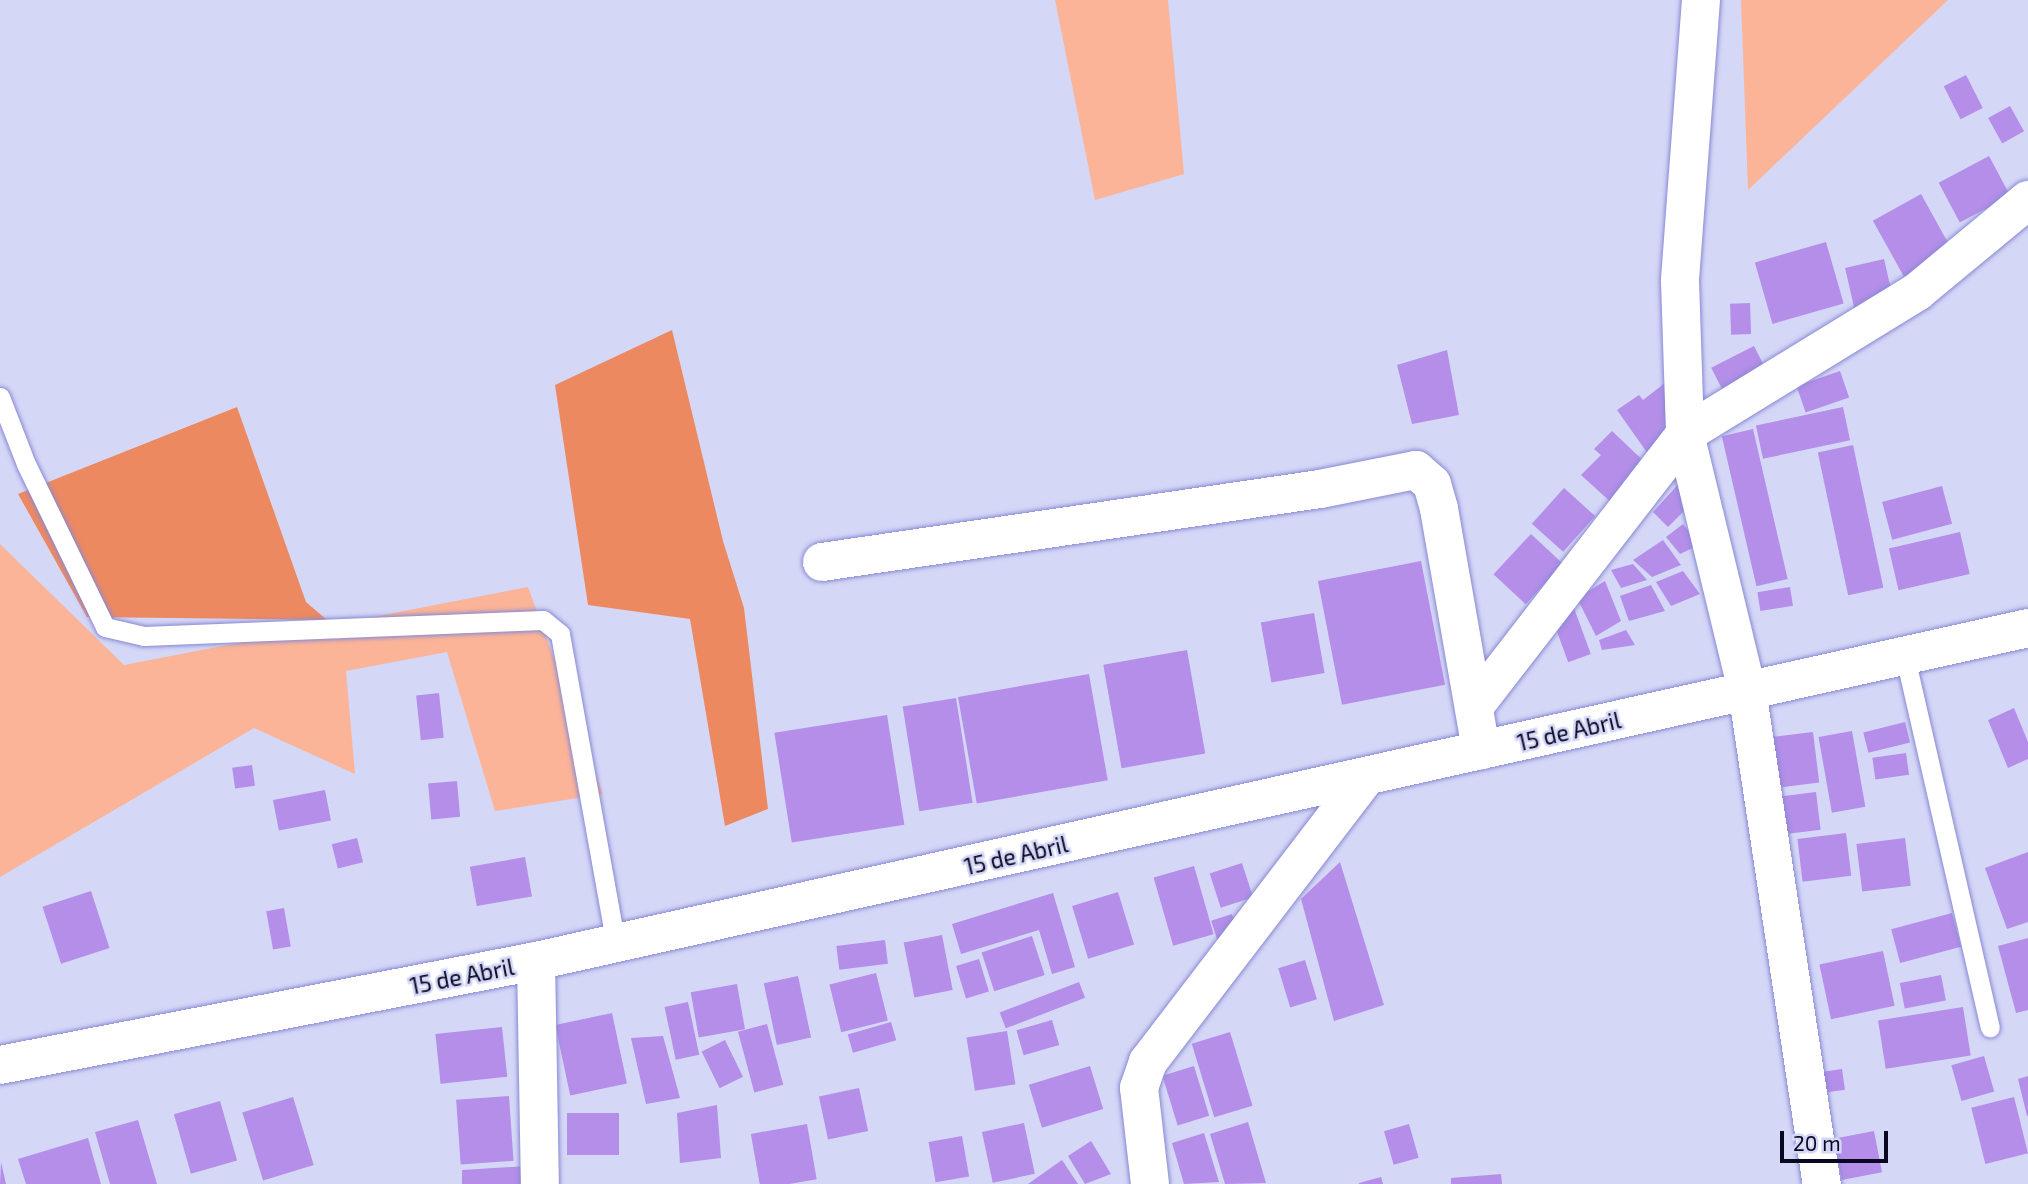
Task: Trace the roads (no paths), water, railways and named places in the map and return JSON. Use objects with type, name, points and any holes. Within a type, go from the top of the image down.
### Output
[{"type":"street","points":[[1701,0],[1680,281],[1685,434],[1747,690],[1822,1184]]},
{"type":"street","points":[[1474,706],[1685,434],[1918,291],[2028,200]]},
{"type":"street","points":[[822,562],[1320,489],[1416,470],[1432,484],[1439,509],[1481,750]]},
{"type":"street","name":"15 de Abril","points":[[0,1065],[616,944],[2028,628]]},
{"type":"street","points":[[1150,1184],[1139,1088],[1148,1062],[1366,777]]},
{"type":"street","points":[[537,961],[540,1184]]},
{"type":"lane","points":[[0,397],[26,464],[105,627],[144,636],[543,620],[559,634],[616,944]]},
{"type":"lane","points":[[1905,657],[1990,1027]]}]
